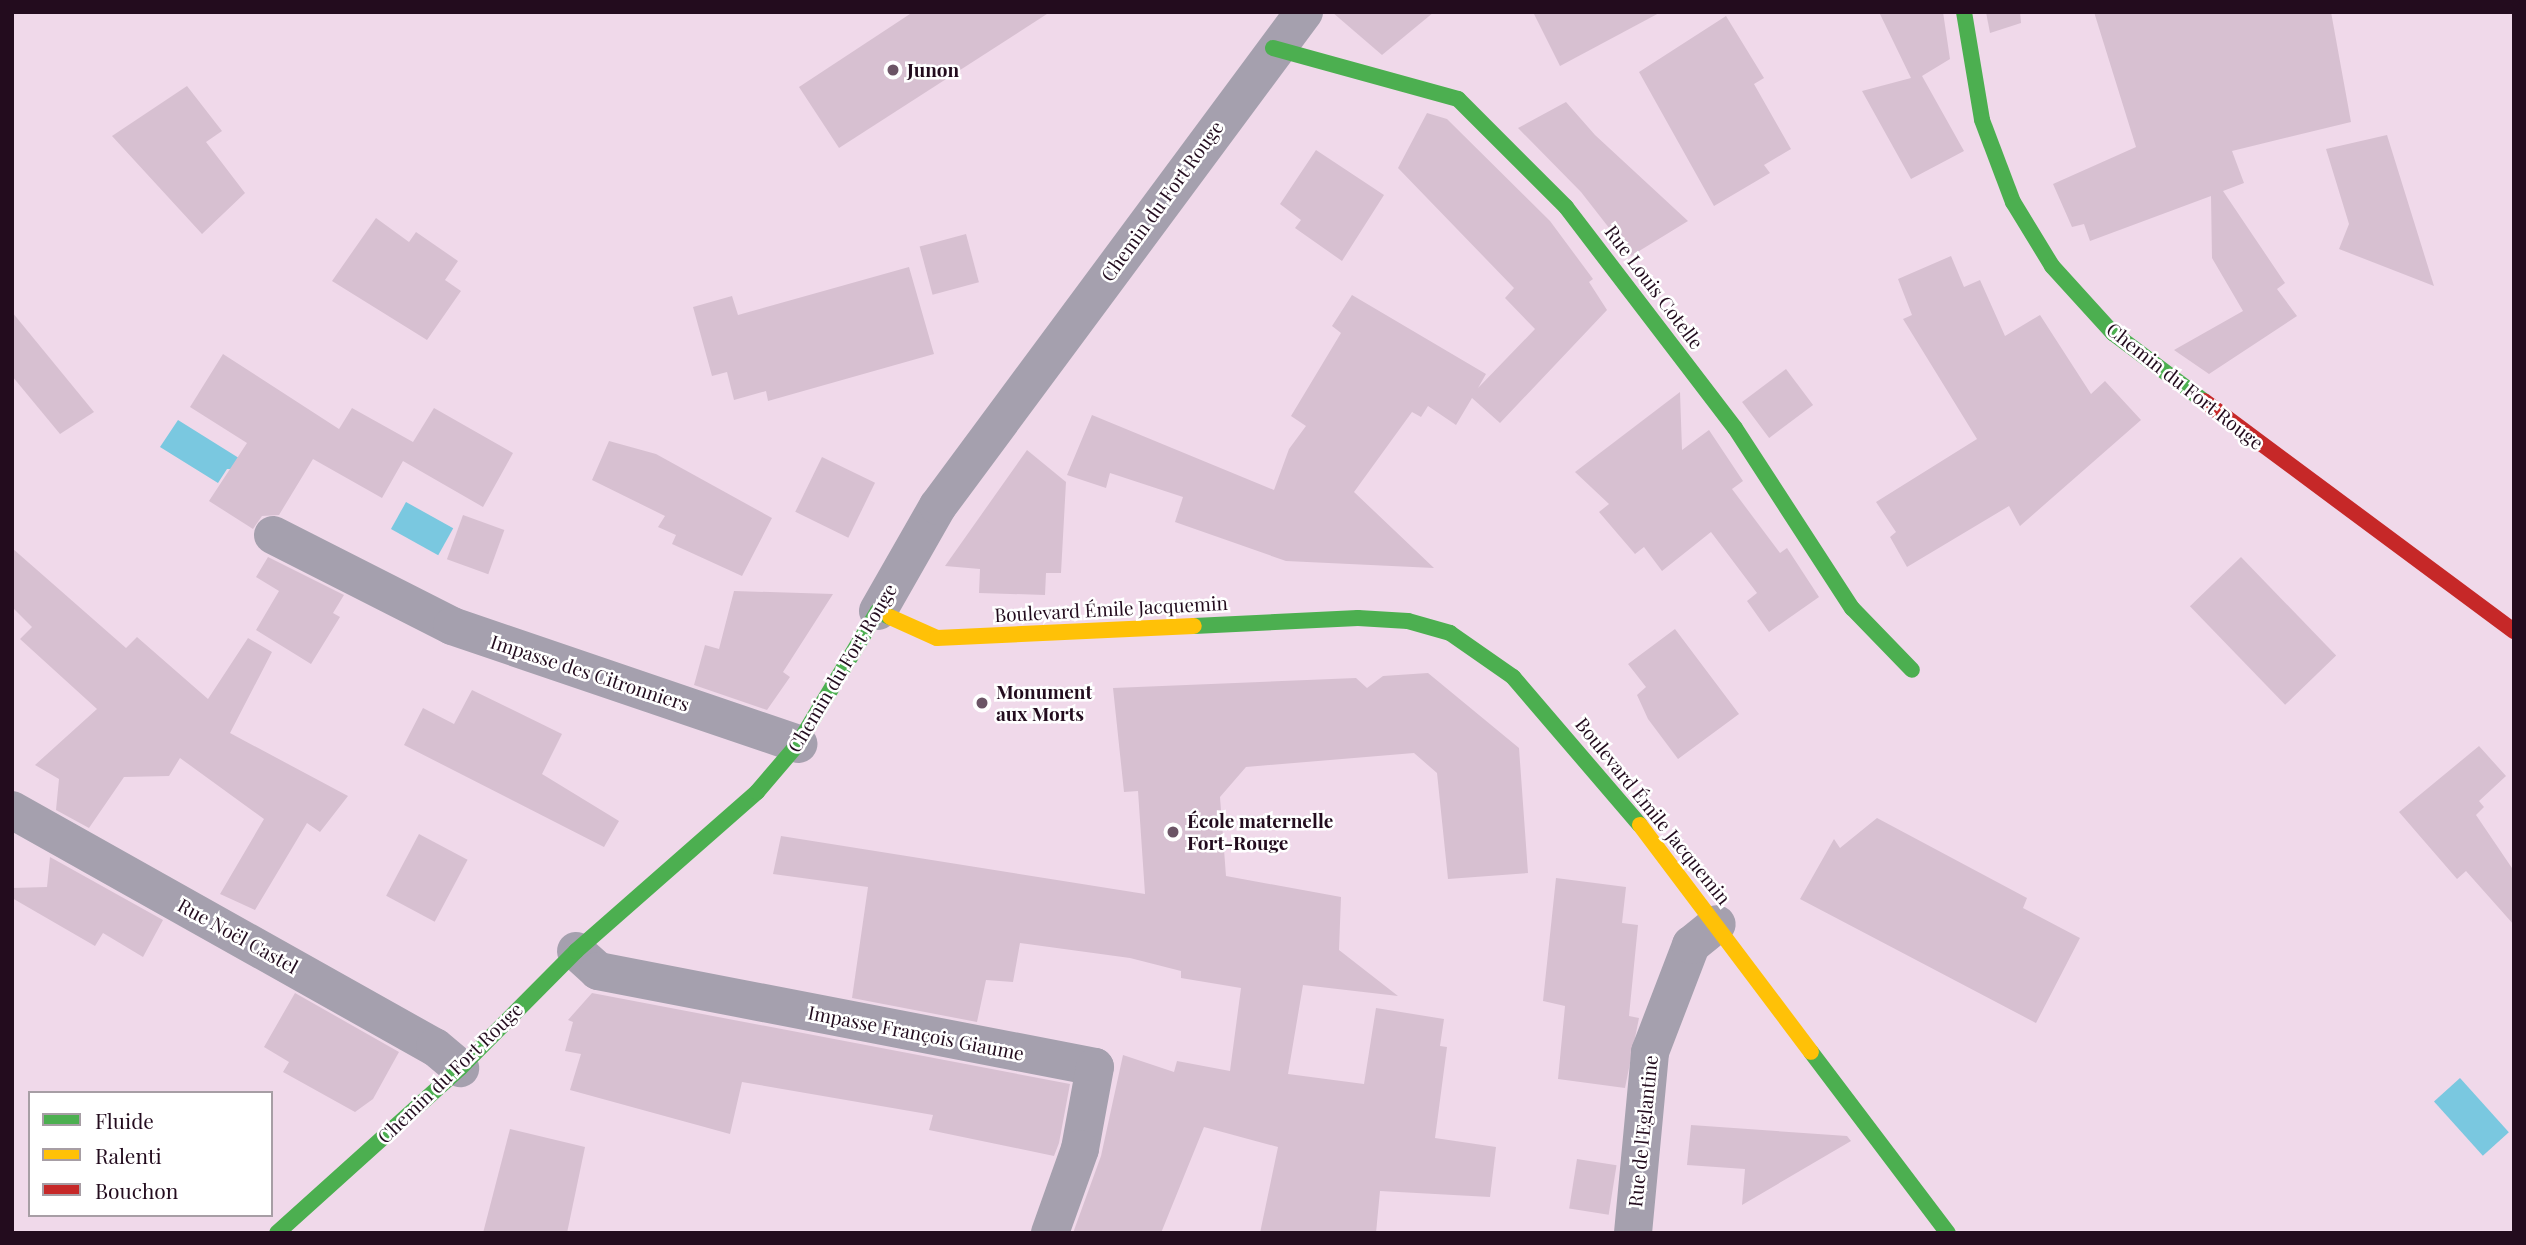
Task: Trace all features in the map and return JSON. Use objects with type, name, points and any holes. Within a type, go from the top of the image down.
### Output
[{"type":"main road","name":"Chemin du Fort Rouge","points":[[1964,12],[1982,120],[2013,202],[2052,266],[2113,333],[2514,631]]},
{"type":"main road","name":"Rue Louis Cotelle","points":[[1273,48],[1458,99],[1566,207],[1735,428],[1852,608],[1912,670]]},
{"type":"main road","name":"Chemin du Fort Rouge","points":[[277,1233],[460,1068],[576,951],[757,792],[798,744],[878,611]]},
{"type":"main road","name":"Boulevard Émile Jacquemin","points":[[878,611],[937,638],[1358,618],[1408,621],[1450,633],[1513,677],[1597,769],[1717,924],[1920,1205],[1948,1233]]},
{"type":"street","name":"Chemin du Fort Rouge","points":[[878,611],[938,506],[1273,48],[1304,12]]},
{"type":"street","name":"Impasse des Citronniers","points":[[273,536],[453,626],[798,744]]},
{"type":"street","name":"Rue Noël Castel","points":[[12,810],[435,1047],[460,1068]]},
{"type":"street","name":"Rue de l'Eglantine","points":[[1633,1233],[1650,1052],[1690,945],[1717,924]]},
{"type":"street","name":"Impasse François Giaume","points":[[576,951],[598,971],[1095,1067],[1080,1149],[1050,1233]]},
{"type":"water","points":[[178,420],[242,460],[236,469],[227,469],[218,483],[160,447]]},
{"type":"water","points":[[406,502],[453,528],[438,555],[391,529]]},
{"type":"water","points":[[2460,1078],[2509,1132],[2483,1156],[2434,1101]]},
{"type":"building","name":"Junon","points":[[913,12],[1050,12],[839,148],[799,87]]},
{"type":"building","points":[[1332,12],[1434,12],[1382,55]]},
{"type":"building","points":[[1533,12],[1661,12],[1560,66]]},
{"type":"building","points":[[1879,12],[1943,12],[1950,59],[1922,76],[1964,151],[1911,179],[1862,91],[1911,78]]},
{"type":"building","points":[[1986,12],[2020,12],[2021,23],[1990,33]]},
{"type":"building","points":[[2094,12],[2331,12],[2351,122],[2232,151],[2244,183],[2223,191],[2285,283],[2277,289],[2297,316],[2209,374],[2174,350],[2243,311],[2212,258],[2211,196],[2090,241],[2084,224],[2072,227],[2053,184],[2136,147]]},
{"type":"building","points":[[1726,16],[1764,78],[1754,84],[1791,149],[1764,165],[1770,173],[1714,206],[1639,72]]},
{"type":"building","points":[[187,86],[222,131],[206,142],[245,193],[202,234],[112,136]]},
{"type":"building","points":[[1566,102],[1595,135],[1688,221],[1631,256],[1581,192],[1518,128]]},
{"type":"building","points":[[1427,113],[1447,119],[1550,221],[1593,279],[1589,282],[1607,310],[1500,423],[1472,398],[1456,425],[1428,406],[1421,417],[1412,412],[1354,492],[1434,568],[1286,561],[1175,522],[1183,497],[1110,473],[1106,488],[1067,475],[1092,415],[1274,490],[1289,449],[1306,426],[1291,416],[1341,333],[1332,326],[1352,295],[1486,374],[1478,388],[1535,329],[1505,298],[1514,288],[1398,168]]},
{"type":"building","points":[[2387,135],[2434,286],[2339,249],[2349,224],[2326,149]]},
{"type":"building","points":[[1316,150],[1384,195],[1342,261],[1295,228],[1301,220],[1280,204]]},
{"type":"building","points":[[376,218],[409,242],[416,232],[458,261],[445,280],[461,291],[427,340],[332,281]]},
{"type":"building","points":[[966,234],[979,282],[933,295],[920,246]]},
{"type":"building","points":[[1951,256],[1964,287],[1980,280],[2005,336],[2040,315],[2091,394],[2105,381],[2141,420],[2020,526],[2009,506],[1907,567],[1890,537],[1896,532],[1876,502],[1977,439],[1903,319],[1912,315],[1898,279]]},
{"type":"building","points":[[909,267],[934,354],[768,401],[766,391],[734,400],[727,372],[712,376],[693,307],[732,296],[738,315]]},
{"type":"building","points":[[12,312],[94,412],[60,434],[12,376]]},
{"type":"building","points":[[223,354],[339,429],[352,408],[413,442],[434,408],[513,453],[483,507],[403,461],[382,498],[313,459],[279,515],[262,516],[253,529],[209,501],[247,443],[190,407]]},
{"type":"building","points":[[1786,369],[1813,405],[1769,438],[1742,402]]},
{"type":"building","points":[[1680,392],[1682,450],[1709,430],[1743,481],[1732,489],[1780,553],[1787,548],[1819,597],[1769,632],[1747,601],[1757,593],[1711,532],[1662,571],[1644,547],[1635,554],[1599,512],[1609,504],[1575,472]]},
{"type":"building","points":[[609,441],[656,454],[772,518],[742,576],[672,544],[676,535],[658,527],[665,516],[592,480]]},
{"type":"building","points":[[1027,450],[1066,482],[1061,573],[1046,573],[1045,595],[979,593],[980,569],[945,566]]},
{"type":"building","points":[[822,457],[875,483],[848,538],[795,512]]},
{"type":"building","points":[[463,515],[504,530],[488,574],[447,559]]},
{"type":"building","points":[[12,548],[126,648],[137,637],[208,699],[248,638],[272,652],[230,733],[348,796],[320,832],[307,823],[255,910],[220,894],[264,819],[180,758],[169,776],[124,777],[89,828],[56,810],[59,779],[35,765],[97,709],[20,639],[32,627],[12,607]]},
{"type":"building","points":[[268,557],[344,595],[333,613],[340,617],[311,664],[256,630],[279,591],[256,577]]},
{"type":"building","points":[[2241,557],[2336,656],[2285,705],[2190,606]]},
{"type":"building","points":[[734,591],[833,594],[783,672],[790,677],[767,710],[694,685],[705,645],[719,649]]},
{"type":"building","points":[[1675,629],[1739,714],[1678,759],[1648,719],[1637,695],[1646,687],[1628,664]]},
{"type":"building","points":[[1428,673],[1519,748],[1528,873],[1448,879],[1437,773],[1414,753],[1246,767],[1220,797],[1226,876],[1341,897],[1339,950],[1398,996],[1303,985],[1288,1074],[1364,1084],[1376,1008],[1444,1019],[1440,1046],[1447,1047],[1435,1138],[1496,1147],[1490,1197],[1380,1191],[1376,1233],[1260,1233],[1278,1147],[1204,1127],[1161,1233],[1073,1233],[1101,1156],[1123,1055],[1174,1072],[1177,1061],[1230,1071],[1241,988],[1181,978],[1181,971],[1130,958],[1020,943],[1013,982],[986,980],[977,1022],[852,998],[868,887],[773,874],[781,836],[1145,894],[1138,791],[1124,792],[1113,688],[1356,678],[1367,688],[1383,676]]},
{"type":"building","points":[[472,690],[562,734],[542,774],[619,821],[604,847],[404,745],[423,708],[454,724]]},
{"type":"building","points":[[2479,746],[2506,776],[2479,801],[2484,807],[2476,815],[2514,871],[2514,925],[2466,871],[2457,879],[2399,812]]},
{"type":"building","points":[[1877,818],[2027,898],[2023,908],[2080,938],[2036,1023],[1800,899],[1834,839],[1840,848]]},
{"type":"building","points":[[419,834],[468,860],[435,922],[386,896]]},
{"type":"building","points":[[50,857],[163,920],[143,957],[103,933],[95,946],[12,898],[12,888],[47,887]]},
{"type":"building","points":[[1556,878],[1626,887],[1622,923],[1638,925],[1629,1016],[1639,1018],[1625,1088],[1558,1079],[1565,1006],[1543,1001]]},
{"type":"building","points":[[295,993],[399,1052],[373,1099],[355,1112],[283,1072],[289,1062],[264,1047]]},
{"type":"building","points":[[592,993],[1070,1084],[1059,1143],[1054,1156],[929,1130],[933,1115],[742,1082],[730,1134],[570,1090],[581,1054],[565,1051],[573,1022],[568,1020]]},
{"type":"building","points":[[1691,1125],[1847,1136],[1851,1141],[1742,1205],[1745,1169],[1687,1165]]},
{"type":"building","points":[[510,1129],[585,1147],[567,1233],[483,1233]]},
{"type":"building","points":[[1577,1159],[1617,1165],[1609,1215],[1569,1208]]},
{"type":"traffic: fast","points":[[1964,12],[1982,120],[2013,202],[2052,266],[2113,333],[2204,401]]},
{"type":"traffic: fast","points":[[1273,48],[1458,99],[1566,207],[1735,428],[1852,608],[1912,670]]},
{"type":"traffic: fast","points":[[277,1233],[460,1068],[576,951],[757,792],[798,744],[878,611],[890,617]]},
{"type":"traffic: fast","points":[[1194,626],[1358,618],[1408,621],[1450,633],[1513,677],[1640,825]]},
{"type":"traffic: fast","points":[[1811,1052],[1948,1233]]},
{"type":"traffic: slow","points":[[890,617],[937,638],[1194,626]]},
{"type":"traffic: slow","points":[[1640,825],[1811,1052]]},
{"type":"traffic: jam","points":[[2204,401],[2514,631]]},
{"type":"place","name":"Junon","points":[[893,70]]},
{"type":"place","name":"Monument aux Morts","points":[[982,703]]},
{"type":"place","name":"École maternelle Fort-Rouge","points":[[1173,832]]}]
